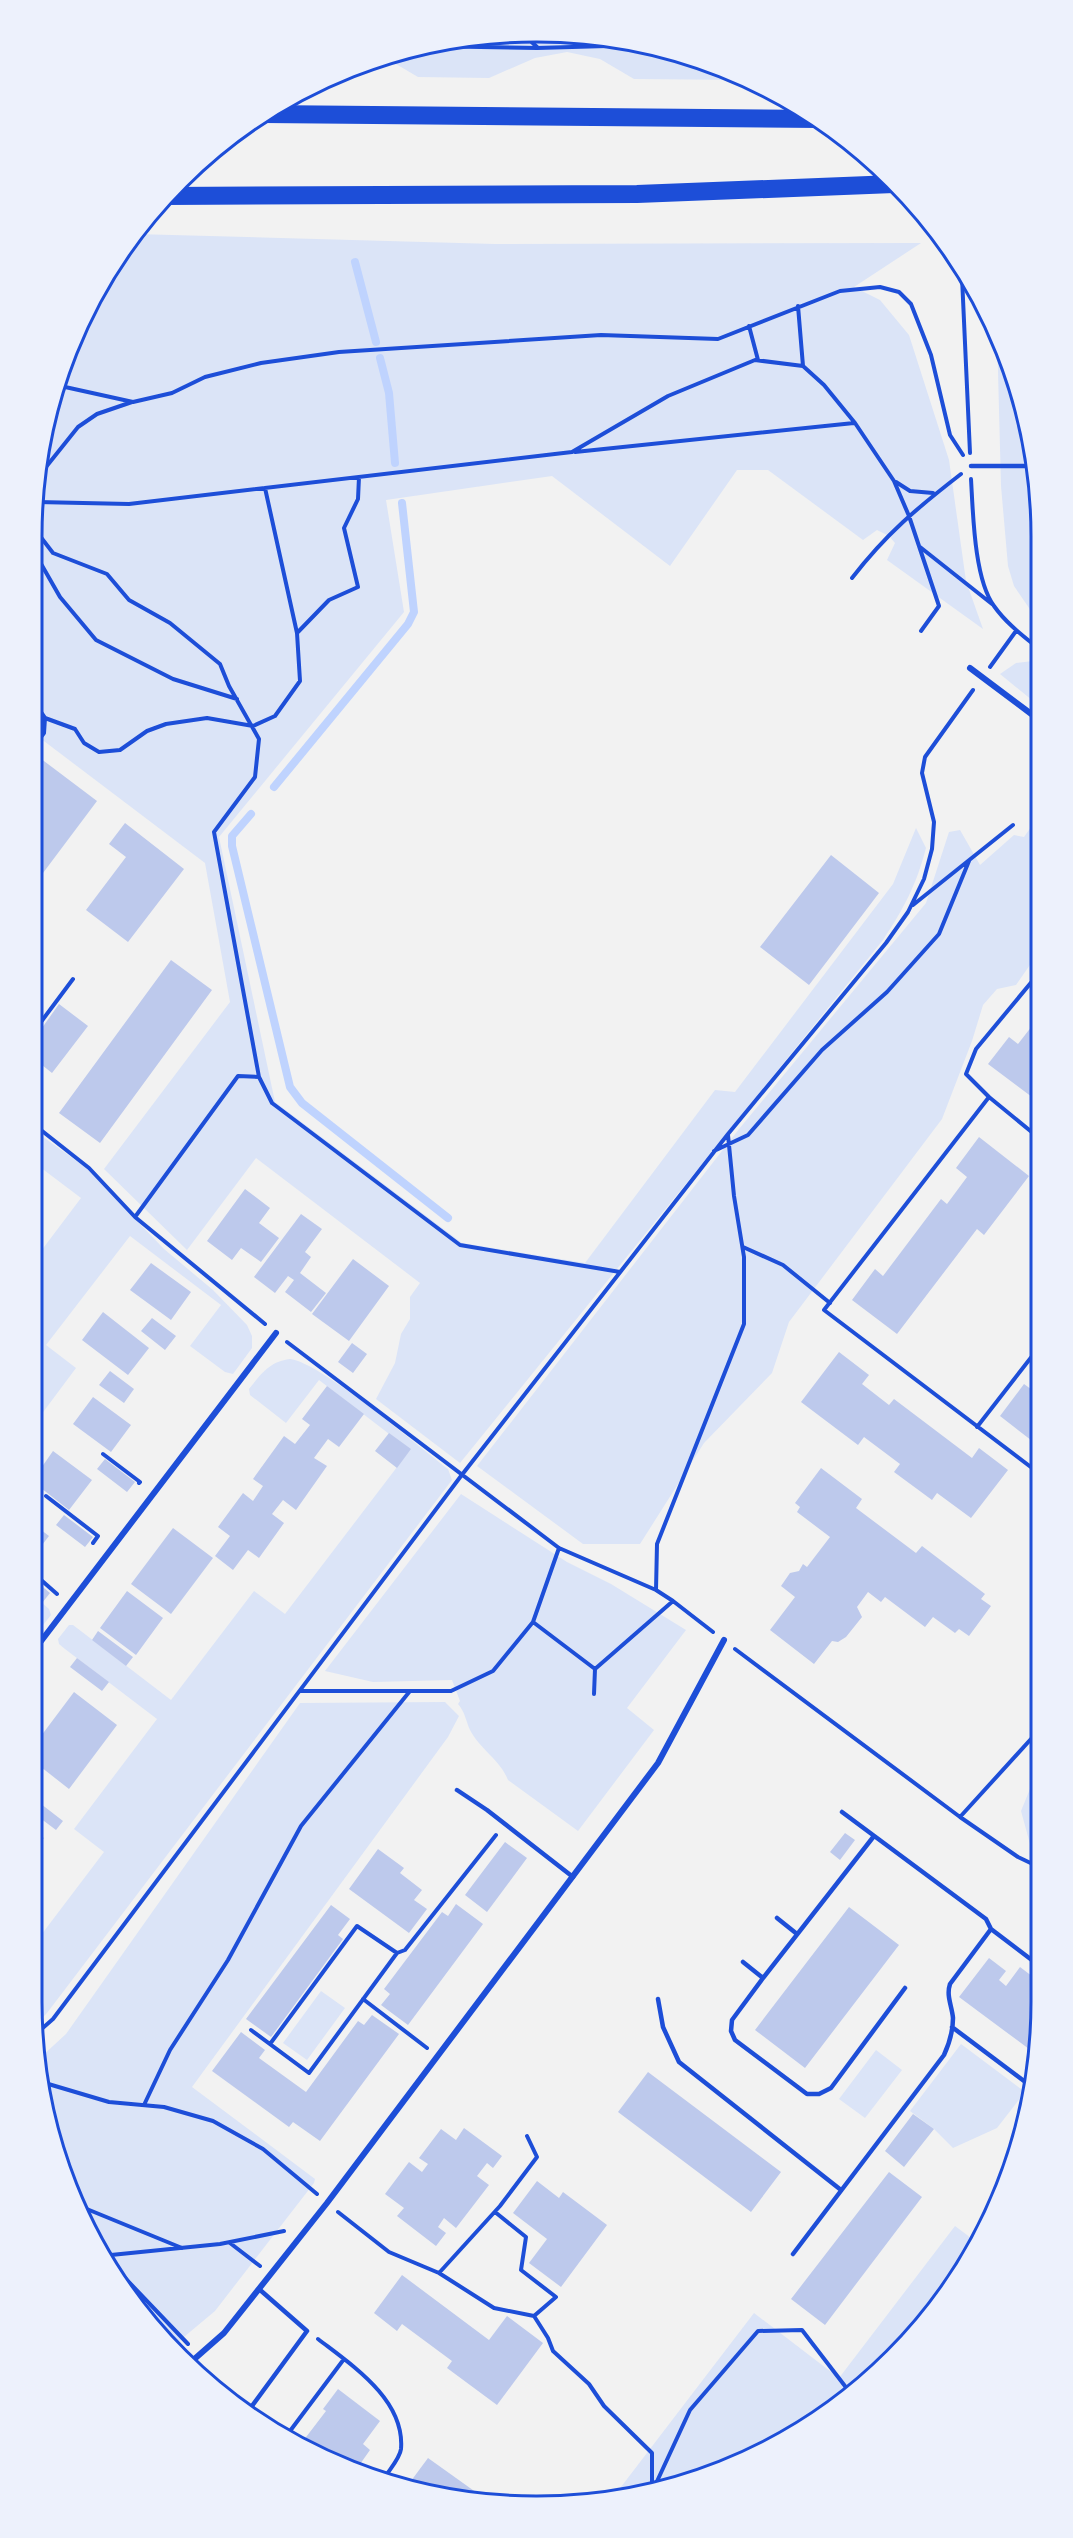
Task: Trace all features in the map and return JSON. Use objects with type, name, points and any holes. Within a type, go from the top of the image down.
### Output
[{"type":"highway","points":[[279,114],[801,119]]},
{"type":"highway","points":[[178,196],[637,194],[883,184]]},
{"type":"street","points":[[970,668],[1031,714]]},
{"type":"street","points":[[42,1640],[276,1333]]},
{"type":"street","points":[[195,2358],[224,2334],[327,2203],[658,1763],[724,1640]]},
{"type":"lane","points":[[970,466],[1026,466]]},
{"type":"lane","points":[[457,1790],[573,1877]]},
{"type":"lane","points":[[843,1812],[986,1919],[991,1929],[1031,1959]]},
{"type":"lane","points":[[874,1836],[732,2020],[731,2031],[735,2040],[807,2094],[819,2094],[831,2088],[905,1988]]},
{"type":"lane","points":[[777,1918],[797,1934]]},
{"type":"lane","points":[[793,2254],[944,2055],[950,2042],[952,2027],[948,1991],[950,1984],[991,1929]]},
{"type":"lane","points":[[743,1962],[764,1978]]},
{"type":"lane","points":[[658,1999],[663,2027],[679,2062],[840,2190]]},
{"type":"lane","points":[[952,2027],[1024,2081]]},
{"type":"lane","points":[[252,2406],[308,2331],[259,2289]]},
{"type":"path","points":[[531,42],[537,48]]},
{"type":"path","points":[[468,47],[602,46]]},
{"type":"path","points":[[47,465],[78,427],[97,414],[133,402],[172,393],[205,376],[261,363],[339,352],[601,335],[718,339],[840,291],[880,287],[899,292],[911,304],[931,355],[950,435],[970,466],[934,493],[877,545],[852,578]]},
{"type":"path","points":[[798,306],[803,366]]},
{"type":"path","points":[[749,326],[758,361]]},
{"type":"path","points":[[572,452],[668,396],[758,361],[803,366],[824,385],[855,423],[894,481],[909,516],[939,606],[921,631]]},
{"type":"path","points":[[65,387],[133,402]]},
{"type":"path","points":[[43,502],[129,504],[572,452],[855,423]]},
{"type":"path","points":[[297,633],[329,600],[358,587],[344,528],[358,499],[359,477]]},
{"type":"path","points":[[894,481],[910,491],[934,493]]},
{"type":"path","points":[[42,714],[45,718],[75,729],[84,743],[99,752],[120,750],[147,731],[166,724],[207,718],[253,726],[275,716],[300,681],[297,633],[265,488]]},
{"type":"path","points":[[42,539],[52,553],[107,574],[129,600],[170,623],[220,664],[229,686],[259,739],[255,777],[213,832],[259,1077],[272,1103],[460,1245],[620,1272]]},
{"type":"path","points":[[920,547],[993,605]]},
{"type":"path","points":[[42,566],[60,597],[96,640],[173,680],[237,700]]},
{"type":"path","points":[[43,2027],[53,2019],[461,1476],[714,1151],[886,943],[910,907],[924,879],[932,849],[934,822],[922,773],[925,757],[1016,631]]},
{"type":"path","points":[[42,736],[45,718]]},
{"type":"path","points":[[910,907],[1013,825]]},
{"type":"path","points":[[714,1151],[748,1135],[822,1050],[887,992],[939,934],[969,861]]},
{"type":"path","points":[[42,1021],[73,979]]},
{"type":"path","points":[[1031,983],[976,1049],[966,1074],[989,1097],[1031,1131]]},
{"type":"path","points":[[135,1217],[238,1076],[259,1077]]},
{"type":"path","points":[[989,1097],[824,1310],[1031,1467]]},
{"type":"path","points":[[42,1132],[89,1168],[135,1217],[276,1333],[461,1476],[559,1548],[656,1590],[673,1601],[960,1817],[1018,1857],[1031,1863]]},
{"type":"path","points":[[656,1590],[657,1544],[744,1324],[742,1246],[728,1134]]},
{"type":"path","points":[[742,1246],[783,1265],[830,1303]]},
{"type":"path","points":[[977,1426],[1031,1357]]},
{"type":"path","points":[[103,1454],[140,1482],[135,1489]]},
{"type":"path","points":[[46,1496],[98,1536],[93,1543]]},
{"type":"path","points":[[300,1691],[451,1691],[493,1671],[533,1622],[559,1548]]},
{"type":"path","points":[[42,1580],[58,1593],[52,1599]]},
{"type":"path","points":[[594,1694],[595,1669],[673,1601]]},
{"type":"path","points":[[533,1622],[595,1669]]},
{"type":"path","points":[[144,2105],[170,2050],[228,1960],[301,1826],[410,1691]]},
{"type":"path","points":[[960,1817],[1031,1739]]},
{"type":"path","points":[[251,2030],[309,2073],[397,1953],[405,1950],[503,1825]]},
{"type":"path","points":[[270,2044],[357,1926],[397,1953]]},
{"type":"path","points":[[363,2000],[438,2056]]},
{"type":"path","points":[[50,2085],[109,2102],[164,2107],[213,2121],[263,2149],[389,2252],[439,2273],[494,2308],[534,2316],[548,2338],[553,2351],[589,2384],[604,2406],[652,2453],[652,2482]]},
{"type":"path","points":[[439,2273],[495,2212],[537,2157],[527,2136]]},
{"type":"path","points":[[88,2210],[184,2249]]},
{"type":"path","points":[[495,2212],[526,2237],[521,2270],[556,2297],[534,2316]]},
{"type":"path","points":[[112,2255],[184,2249],[308,2226]]},
{"type":"path","points":[[230,2242],[270,2274]]},
{"type":"path","points":[[135,2290],[198,2355]]},
{"type":"path","points":[[657,2481],[690,2410],[758,2331],[802,2330],[846,2387]]},
{"type":"path","points":[[308,2331],[344,2359],[379,2391],[398,2420],[401,2451],[388,2473]]},
{"type":"path","points":[[290,2431],[344,2359]]},
{"type":"shaded area","points":[[536,42],[601,46],[664,59],[726,80],[634,79],[600,59],[567,52],[535,58],[489,78],[418,77],[395,63],[456,49],[533,49],[466,47]]},
{"type":"shaded area","points":[[145,234],[495,244],[921,243],[854,287],[880,300],[909,335],[949,460],[966,581],[983,629],[887,560],[895,543],[889,536],[877,530],[863,540],[768,470],[737,470],[670,566],[552,476],[386,500],[404,612],[219,837],[275,1102],[462,1243],[585,1263],[715,1090],[735,1092],[893,884],[916,828],[926,848],[909,896],[883,940],[460,1463],[376,1399],[395,1363],[401,1334],[410,1319],[410,1297],[420,1283],[256,1158],[187,1250],[104,1169],[230,1002],[205,863],[42,740],[43,504],[52,440],[68,378],[93,318],[108,289]]},
{"type":"shaded area","points":[[998,359],[1014,409],[1027,472],[1031,536],[1031,611],[1014,586],[1008,566],[1001,486]]},
{"type":"shaded area","points":[[1031,661],[1031,699],[1000,674],[1016,663]]},
{"type":"shaded area","points":[[1031,827],[1031,963],[1016,985],[997,989],[983,1005],[972,1041],[942,1119],[789,1322],[772,1373],[704,1443],[640,1544],[583,1544],[477,1466],[739,1129],[926,903],[949,832],[960,830],[980,865],[1014,835],[1024,837]]},
{"type":"shaded area","points":[[42,1136],[85,1167],[164,1249],[213,1290],[247,1325],[252,1336],[252,1348],[233,1374],[225,1372],[190,1346],[221,1305],[130,1236],[46,1345],[76,1368],[42,1414],[42,1250],[81,1198],[42,1169]]},
{"type":"shaded area","points":[[290,1359],[323,1374],[369,1406],[448,1469],[452,1480],[42,2018],[42,1934],[104,1852],[74,1829],[157,1719],[65,1649],[59,1644],[58,1639],[69,1625],[73,1625],[171,1700],[254,1591],[285,1614],[410,1450],[319,1380],[286,1423],[250,1395],[249,1389],[266,1369]]},
{"type":"shaded area","points":[[461,1494],[567,1562],[611,1584],[686,1630],[627,1708],[654,1730],[578,1831],[508,1780],[505,1773],[470,1730],[458,1704],[460,1701],[452,1680],[373,1682],[325,1671]]},
{"type":"shaded area","points":[[42,1603],[49,1609],[51,1615],[42,1626]]},
{"type":"shaded area","points":[[445,1702],[459,1716],[448,1737],[192,2087],[315,2179],[215,2311],[178,2342],[144,2303],[125,2276],[93,2220],[68,2160],[59,2129],[45,2053],[66,2034],[300,1703]]},
{"type":"shaded area","points":[[1031,1786],[1031,1848],[1021,1811]]},
{"type":"shaded area","points":[[321,1991],[345,2008],[307,2060],[283,2043]]},
{"type":"shaded area","points":[[961,2044],[1022,2090],[1021,2097],[997,2128],[953,2148],[934,2129],[910,2111]]},
{"type":"shaded area","points":[[876,2050],[902,2070],[865,2118],[839,2099]]},
{"type":"shaded area","points":[[955,2226],[971,2238],[948,2276],[908,2328],[863,2373],[838,2394],[784,2430],[726,2458],[664,2479],[620,2488],[754,2313],[839,2378]]},
{"type":"building","points":[[42,760],[97,801],[42,874]]},
{"type":"building","points":[[125,823],[184,869],[128,942],[86,910],[126,857],[109,844]]},
{"type":"building","points":[[831,855],[879,893],[809,985],[760,947]]},
{"type":"building","points":[[171,960],[212,990],[100,1143],[59,1113]]},
{"type":"building","points":[[59,1004],[88,1026],[52,1073],[42,1065],[42,1028]]},
{"type":"building","points":[[1031,1027],[1031,1096],[988,1064],[1009,1037],[1018,1044]]},
{"type":"building","points":[[979,1137],[1029,1176],[984,1235],[977,1229],[897,1334],[852,1300],[875,1269],[883,1276],[941,1199],[947,1204],[967,1177],[956,1168]]},
{"type":"building","points":[[245,1189],[270,1208],[259,1223],[279,1238],[261,1262],[241,1248],[232,1260],[207,1241]]},
{"type":"building","points":[[301,1214],[322,1229],[305,1252],[311,1257],[300,1273],[326,1293],[311,1312],[285,1292],[294,1280],[288,1276],[275,1293],[254,1277]]},
{"type":"building","points":[[353,1259],[389,1286],[349,1341],[312,1314]]},
{"type":"building","points":[[151,1263],[191,1292],[171,1320],[130,1290]]},
{"type":"building","points":[[103,1312],[149,1348],[128,1375],[82,1340]]},
{"type":"building","points":[[152,1318],[176,1336],[165,1350],[141,1331]]},
{"type":"building","points":[[352,1343],[367,1354],[353,1373],[338,1362]]},
{"type":"building","points":[[839,1352],[869,1375],[862,1384],[889,1405],[894,1399],[972,1458],[979,1448],[1008,1470],[971,1518],[937,1493],[932,1500],[894,1472],[900,1464],[864,1437],[858,1445],[801,1402]]},
{"type":"building","points":[[110,1371],[134,1389],[124,1403],[99,1385]]},
{"type":"building","points":[[1024,1384],[1031,1389],[1031,1440],[1000,1416]]},
{"type":"building","points":[[327,1386],[364,1414],[339,1447],[328,1439],[314,1458],[327,1466],[296,1510],[283,1500],[272,1514],[284,1523],[259,1558],[248,1550],[233,1570],[215,1556],[230,1536],[218,1527],[243,1493],[253,1501],[263,1486],[253,1479],[284,1436],[295,1444],[310,1425],[302,1419]]},
{"type":"building","points":[[93,1397],[131,1425],[111,1452],[73,1424]]},
{"type":"building","points":[[389,1433],[411,1449],[397,1468],[375,1451]]},
{"type":"building","points":[[53,1451],[92,1480],[69,1510],[42,1489],[42,1467]]},
{"type":"building","points":[[105,1459],[135,1482],[127,1492],[97,1469]]},
{"type":"building","points":[[821,1468],[862,1499],[856,1508],[916,1553],[922,1546],[985,1594],[981,1599],[991,1606],[969,1636],[959,1629],[955,1633],[933,1617],[925,1627],[885,1597],[881,1602],[868,1592],[857,1607],[862,1617],[846,1637],[838,1642],[832,1641],[814,1664],[770,1630],[795,1597],[781,1586],[790,1573],[799,1571],[803,1564],[807,1567],[830,1537],[797,1512],[800,1507],[795,1503]]},
{"type":"building","points":[[64,1515],[93,1537],[85,1547],[56,1525]]},
{"type":"building","points":[[173,1528],[213,1558],[171,1614],[131,1584]]},
{"type":"building","points":[[42,1531],[49,1536],[42,1545]]},
{"type":"building","points":[[42,1586],[50,1593],[42,1603]]},
{"type":"building","points":[[127,1591],[163,1618],[136,1655],[100,1628]]},
{"type":"building","points":[[98,1631],[133,1657],[126,1666],[92,1640]]},
{"type":"building","points":[[77,1658],[109,1682],[102,1691],[70,1667]]},
{"type":"building","points":[[74,1692],[117,1725],[69,1789],[42,1768],[42,1735]]},
{"type":"building","points":[[42,1805],[63,1821],[56,1830],[42,1820]]},
{"type":"building","points":[[845,1833],[855,1840],[840,1860],[830,1852]]},
{"type":"building","points":[[505,1842],[527,1858],[487,1912],[465,1895]]},
{"type":"building","points":[[378,1849],[404,1868],[400,1873],[422,1890],[414,1900],[427,1909],[409,1933],[349,1889]]},
{"type":"building","points":[[456,1904],[483,1924],[408,2025],[381,2005],[390,1994],[384,1989],[442,1912],[448,1916]]},
{"type":"building","points":[[331,1905],[350,1919],[338,1935],[343,1939],[271,2037],[246,2019]]},
{"type":"building","points":[[849,1907],[899,1945],[805,2068],[755,2030]]},
{"type":"building","points":[[989,1958],[1006,1971],[999,1980],[1006,1986],[1020,1967],[1031,1975],[1029,2049],[959,1997]]},
{"type":"building","points":[[372,2015],[399,2034],[320,2141],[293,2122],[289,2127],[212,2071],[241,2032],[265,2050],[259,2058],[306,2092],[358,2021],[364,2025]]},
{"type":"building","points":[[648,2072],[781,2172],[751,2212],[618,2112]]},
{"type":"building","points":[[913,2114],[934,2129],[904,2167],[885,2151]]},
{"type":"building","points":[[464,2128],[502,2156],[493,2168],[487,2163],[477,2176],[489,2185],[456,2228],[444,2218],[438,2227],[446,2233],[436,2246],[397,2216],[404,2208],[385,2194],[409,2162],[422,2172],[428,2164],[419,2158],[441,2129],[456,2140]]},
{"type":"building","points":[[889,2172],[922,2197],[825,2325],[791,2299]]},
{"type":"building","points":[[537,2181],[559,2198],[563,2192],[607,2225],[561,2287],[529,2263],[547,2239],[513,2213]]},
{"type":"building","points":[[402,2275],[489,2340],[507,2316],[543,2343],[497,2405],[447,2368],[452,2361],[402,2324],[397,2331],[374,2313]]},
{"type":"building","points":[[338,2389],[380,2421],[363,2444],[370,2450],[361,2463],[305,2438],[326,2411],[323,2409]]},
{"type":"building","points":[[428,2458],[476,2492],[440,2486],[412,2480]]},
{"type":"waterway","points":[[355,262],[376,342]]},
{"type":"waterway","points":[[380,358],[389,393],[395,463]]},
{"type":"waterway","points":[[274,787],[408,624],[414,612],[402,503]]},
{"type":"waterway","points":[[251,814],[232,836],[232,846],[290,1087],[302,1103],[448,1218]]}]
